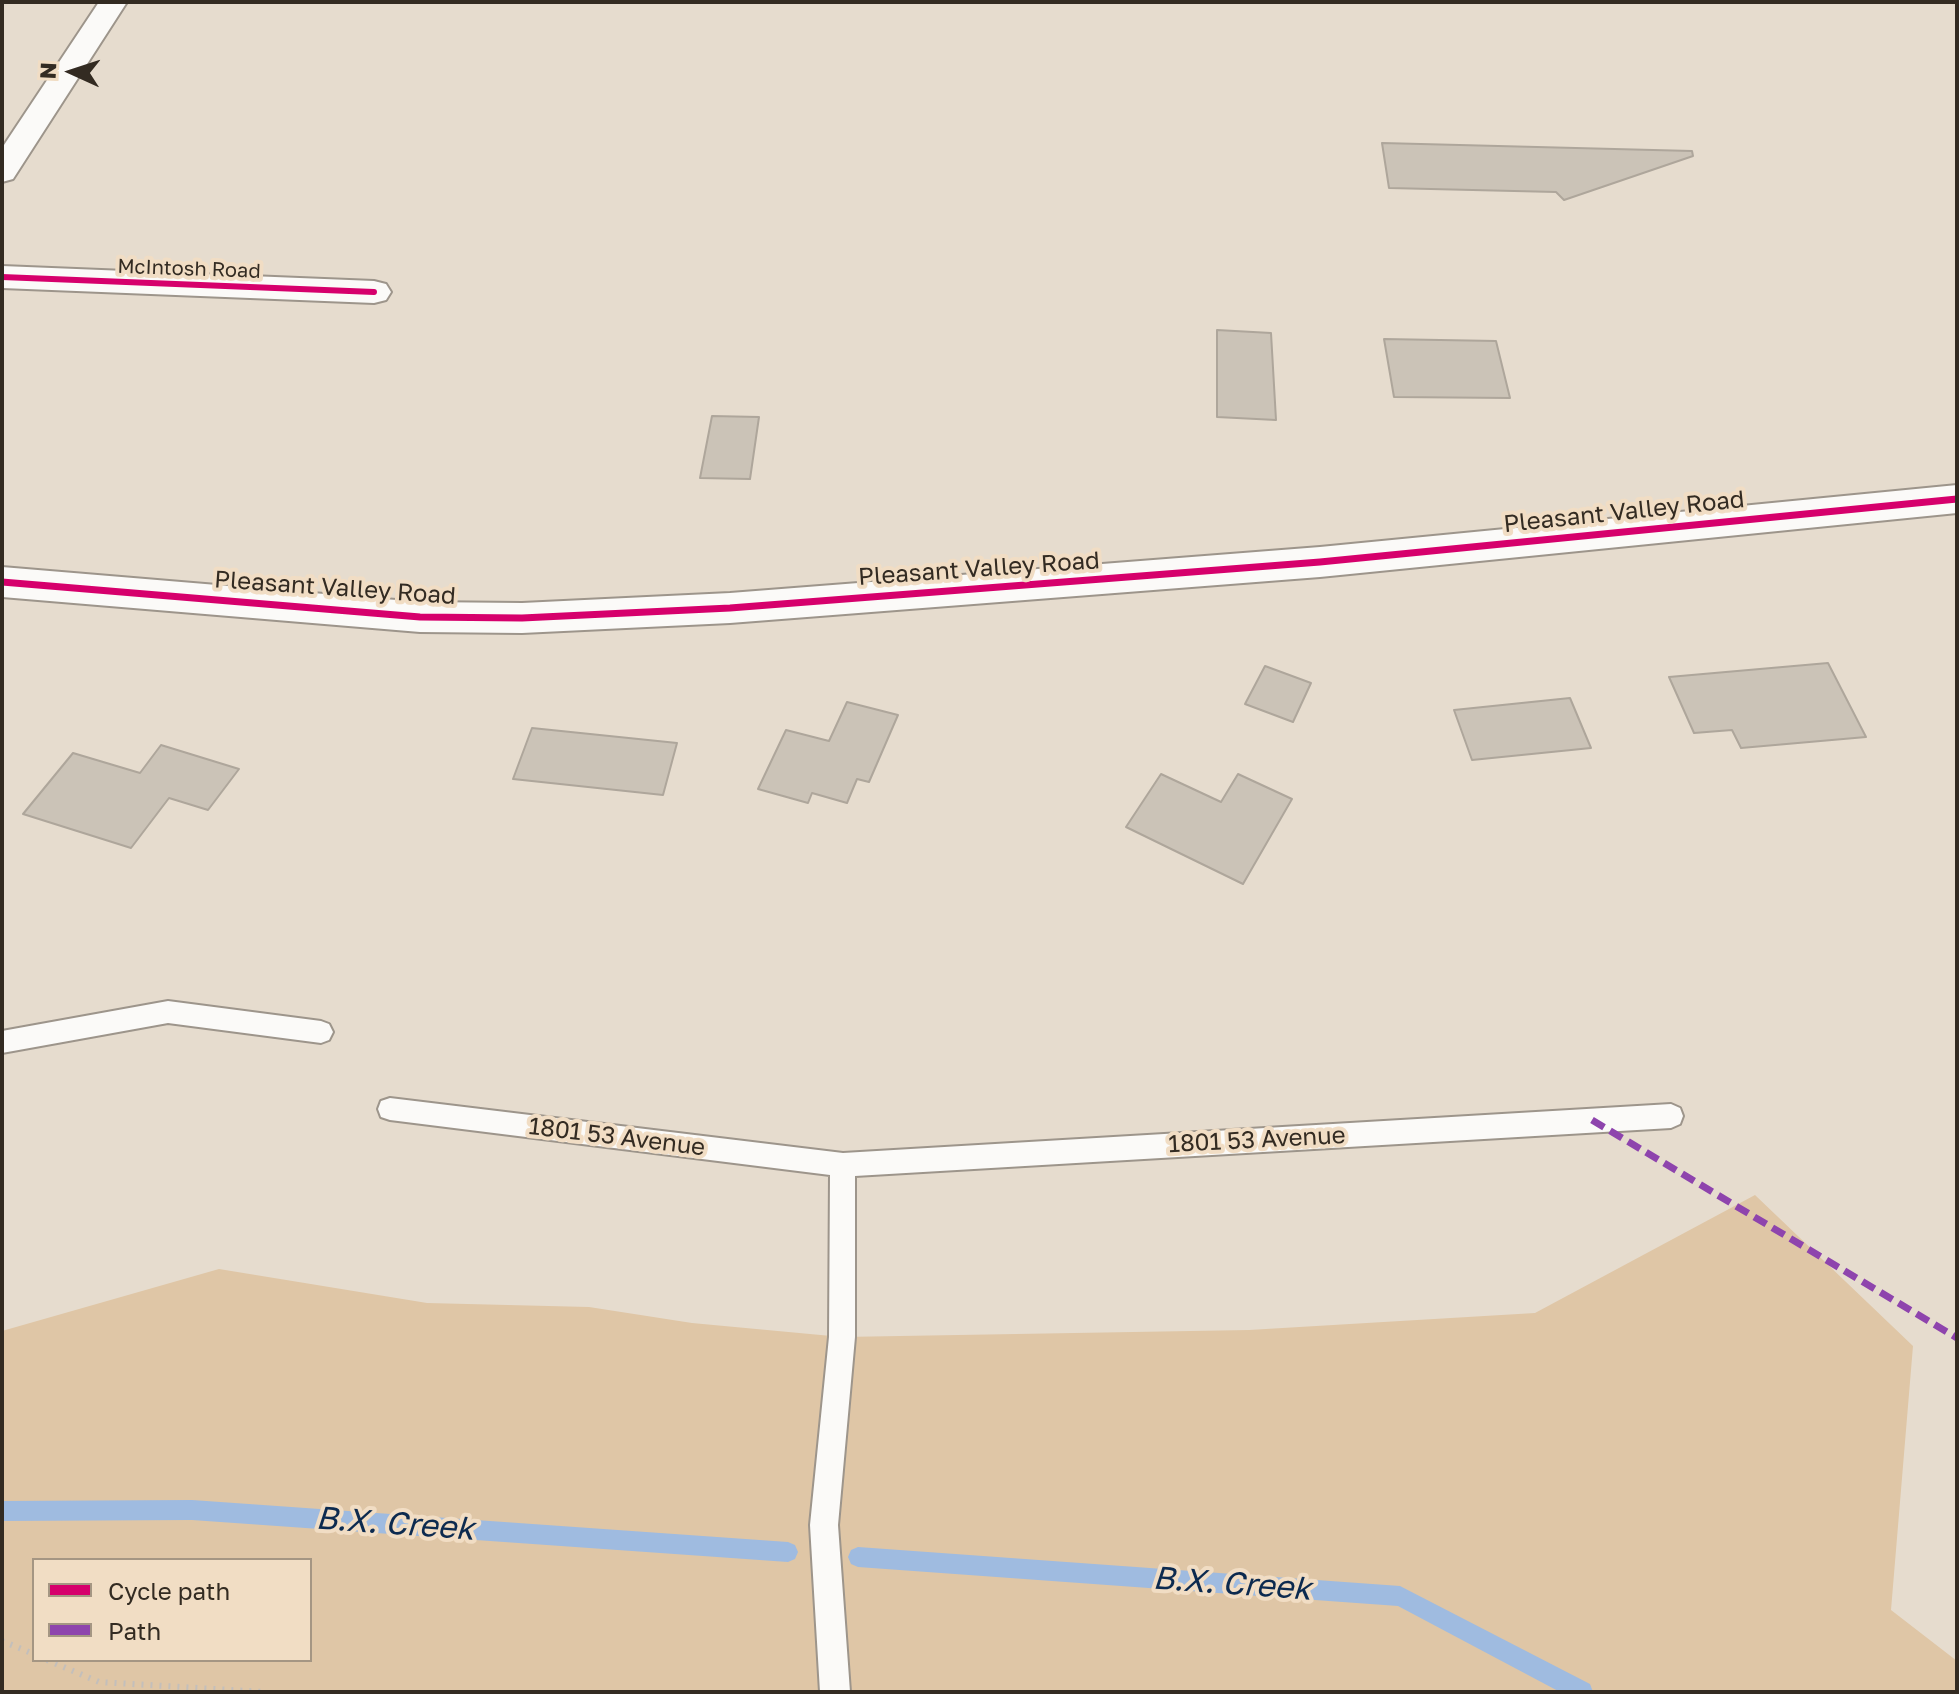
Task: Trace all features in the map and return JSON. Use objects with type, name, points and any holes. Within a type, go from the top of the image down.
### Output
[{"type":"street","points":[[2,172],[113,2]]},
{"type":"street","name":"McIntosh Road","points":[[2,277],[374,292]]},
{"type":"street","name":"Pleasant Valley Road","points":[[2,582],[420,617],[522,618],[745,607],[1305,563],[1957,499]]},
{"type":"lane","points":[[2,1042],[168,1012],[321,1032]]},
{"type":"lane","name":"1801 53 Avenue","points":[[390,1109],[843,1165],[1671,1116]]},
{"type":"lane","points":[[835,1692],[824,1525],[842,1337],[843,1165]]},
{"type":"path","points":[[2,1641],[32,1653]]},
{"type":"path","points":[[52,1662],[99,1682],[264,1692]]},
{"type":"shaded area","points":[[1755,1195],[1913,1346],[1891,1610],[1957,1661],[1957,1692],[2,1692],[2,1331],[219,1269],[427,1303],[589,1307],[692,1323],[842,1337],[1249,1330],[1535,1313]]},
{"type":"building","points":[[1382,143],[1692,151],[1693,156],[1564,200],[1556,192],[1389,188]]},
{"type":"building","points":[[1217,330],[1271,333],[1276,420],[1217,417]]},
{"type":"building","points":[[1384,339],[1496,341],[1510,398],[1394,397]]},
{"type":"building","points":[[712,416],[759,417],[750,479],[700,478]]},
{"type":"building","points":[[1828,663],[1866,737],[1741,748],[1732,730],[1694,733],[1669,677]]},
{"type":"building","points":[[1265,666],[1311,683],[1293,722],[1245,704]]},
{"type":"building","points":[[1570,698],[1591,748],[1472,760],[1454,710]]},
{"type":"building","points":[[847,702],[898,715],[869,782],[857,779],[847,803],[812,793],[808,803],[758,789],[786,730],[829,741]]},
{"type":"building","points":[[532,728],[677,743],[663,795],[513,779]]},
{"type":"building","points":[[161,745],[239,769],[208,810],[169,798],[131,848],[23,814],[73,753],[140,773]]},
{"type":"building","points":[[1161,774],[1221,802],[1238,774],[1292,799],[1243,884],[1126,827]]},
{"type":"waterway","name":"B.X. Creek","points":[[2,1511],[192,1510],[788,1552]]},
{"type":"waterway","name":"B.X. Creek","points":[[858,1557],[1400,1596],[1582,1692]]},
{"type":"marked path","points":[[1592,1120],[1957,1338]]},
{"type":"cycle path","points":[[2,277],[374,292]]},
{"type":"cycle path","points":[[2,582],[420,617],[522,618],[730,608],[1320,562],[1957,499]]}]
